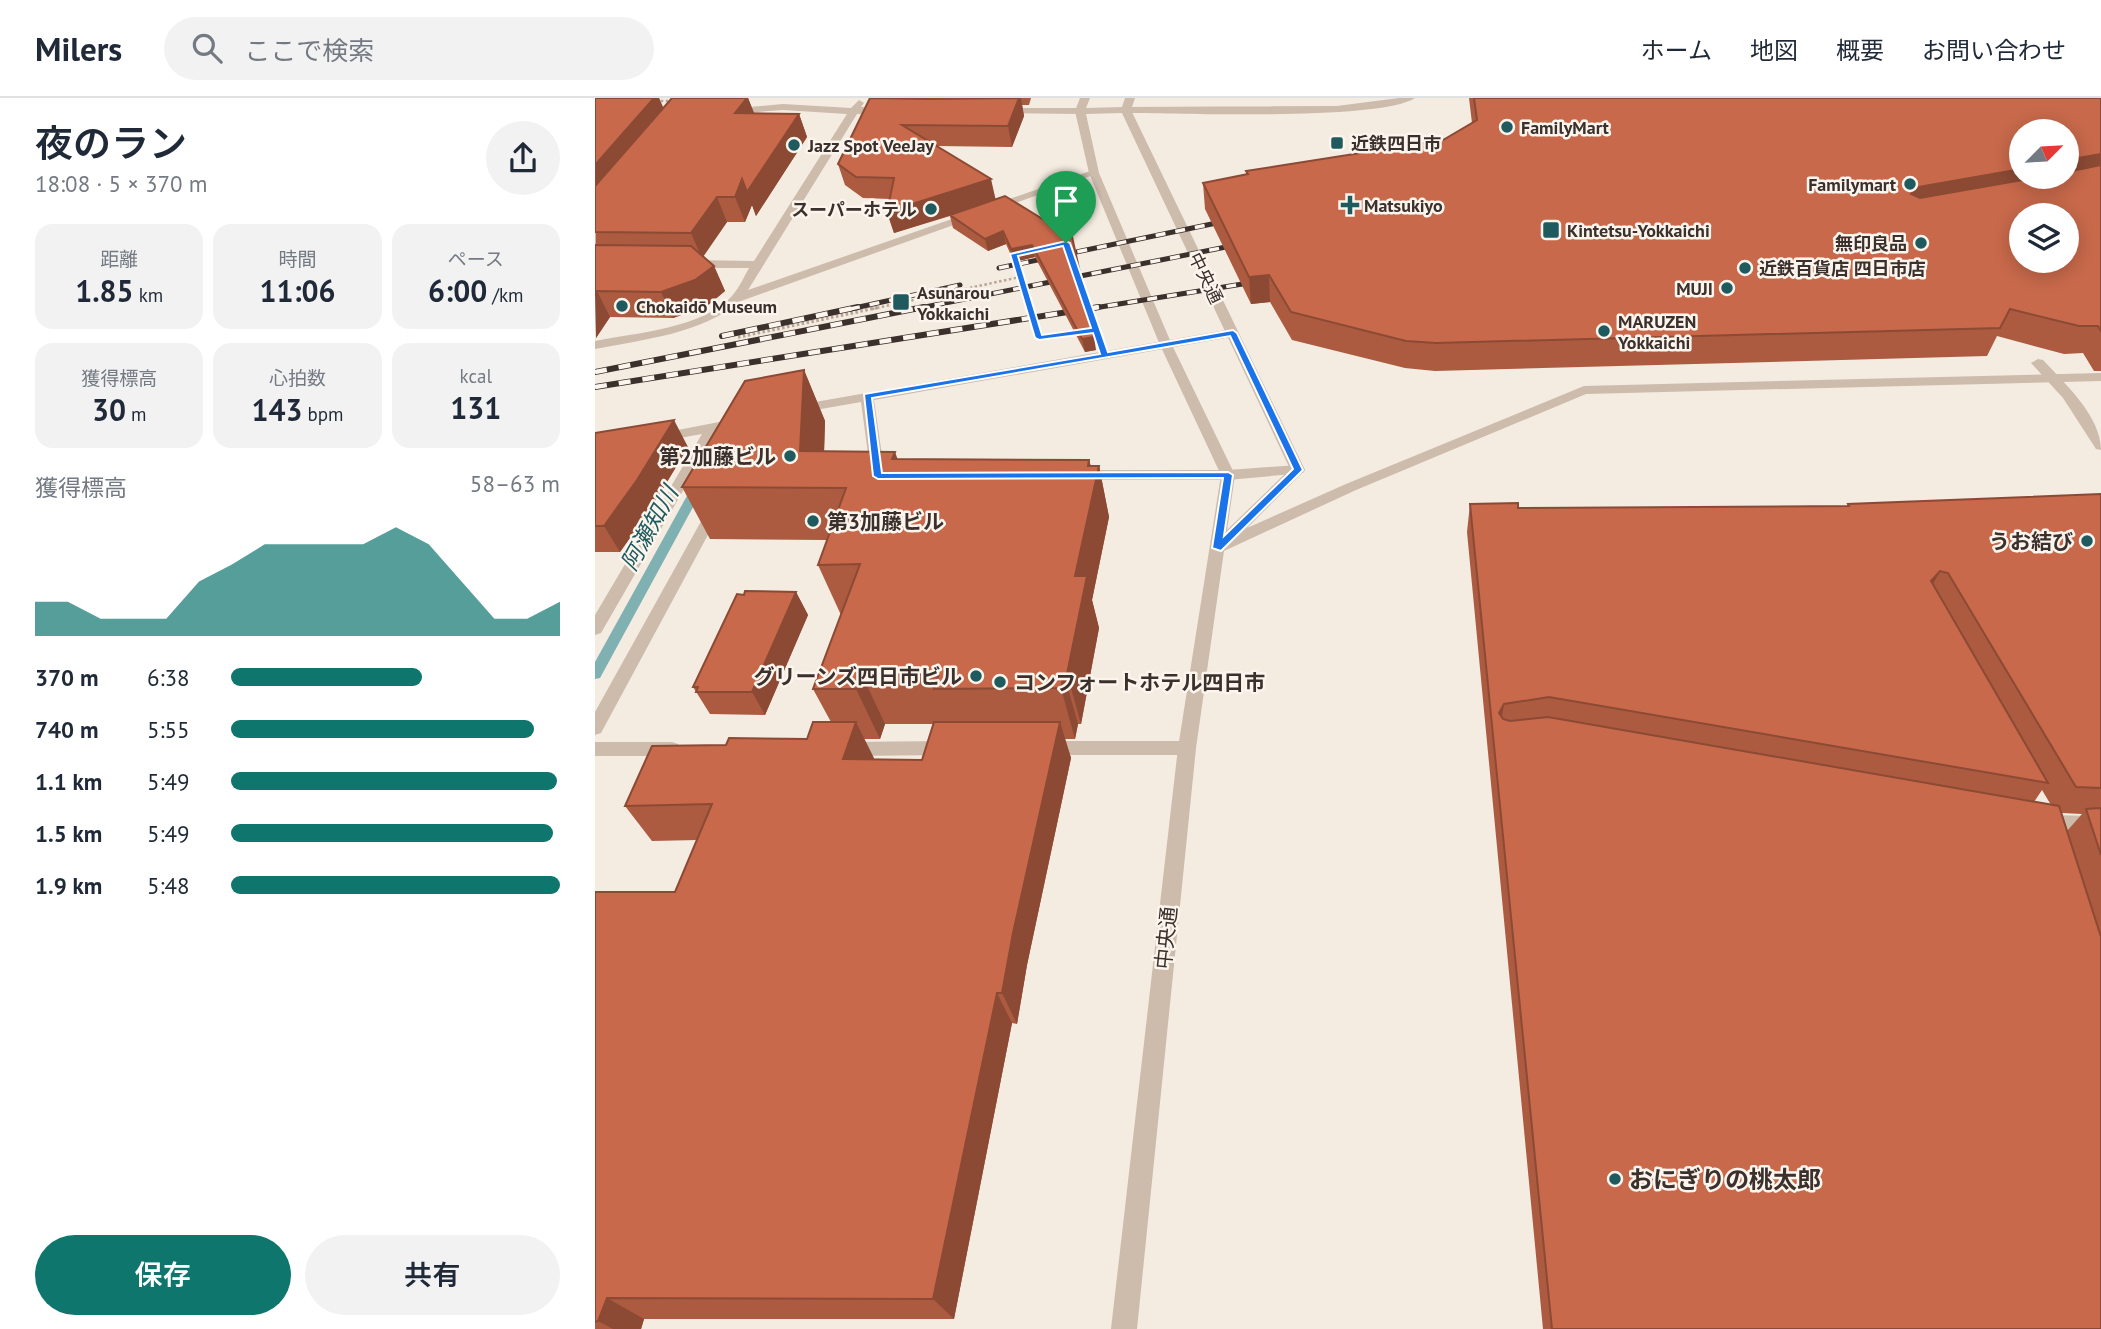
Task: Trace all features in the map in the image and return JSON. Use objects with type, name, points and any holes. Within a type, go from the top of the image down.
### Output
[{"type":"street","points":[[595,345],[677,328],[726,310],[737,298],[862,98]]},
{"type":"street","points":[[1085,98],[1080,111],[1094,173],[1167,345],[1228,475]]},
{"type":"street","points":[[989,110],[1080,111],[1128,104],[1391,103],[1410,98]]},
{"type":"street","points":[[688,104],[744,111],[783,107],[830,111],[904,111]]},
{"type":"street","name":"中央通","points":[[1128,104],[1298,470]]},
{"type":"street","points":[[737,298],[1094,173]]},
{"type":"street","points":[[676,264],[757,265]]},
{"type":"street","points":[[779,413],[1233,333]]},
{"type":"street","points":[[2038,363],[2053,379],[2101,446]]},
{"type":"street","points":[[1217,548],[1351,487],[1584,390],[2101,377]]},
{"type":"street","points":[[867,396],[878,476],[891,476]]},
{"type":"street","points":[[647,439],[712,429],[752,419]]},
{"type":"street","points":[[595,629],[712,429]]},
{"type":"street","points":[[1066,475],[1228,475],[1298,470]]},
{"type":"street","points":[[1217,548],[1298,470]]},
{"type":"street","name":"中央通","points":[[1124,1329],[1187,748],[1228,475]]},
{"type":"street","points":[[595,728],[726,488]]},
{"type":"street","points":[[829,749],[967,748]]},
{"type":"street","points":[[1021,748],[1187,748]]},
{"type":"street","points":[[595,749],[691,749]]},
{"type":"street","points":[[2036,800],[2051,831]]},
{"type":"street","points":[[2022,819],[2051,831],[2101,824]]},
{"type":"path","points":[[643,101],[688,104]]},
{"type":"path","points":[[1023,198],[1030,204],[1056,215],[1063,234]]},
{"type":"path","points":[[1014,254],[1039,338],[1050,336]]},
{"type":"path","points":[[739,337],[1020,277]]},
{"type":"path","points":[[1083,293],[1105,356]]},
{"type":"path","points":[[1084,332],[1096,330]]},
{"type":"building","points":[[595,98],[654,98],[595,165]]},
{"type":"building","points":[[672,98],[747,98],[735,113],[799,114],[747,192],[742,179],[735,197],[717,197],[691,233],[595,232],[595,186]]},
{"type":"building","points":[[870,98],[1019,98],[1008,126],[902,125],[991,179],[887,212],[894,178],[856,177],[838,164]]},
{"type":"building","points":[[1474,98],[2101,98],[2101,154],[2079,158],[2079,119],[2009,119],[2009,171],[1919,187],[1911,194],[1920,198],[2009,182],[2009,189],[2079,189],[2079,170],[2101,165],[2101,331],[2098,326],[2079,326],[2010,309],[2000,328],[1436,343],[1406,341],[1291,312],[1269,275],[1249,277],[1203,183],[1248,174],[1246,171],[1443,140],[1477,120]]},
{"type":"building","points":[[1005,196],[1054,226],[1069,223],[1094,337],[1082,339],[1032,245],[1011,249],[1003,231],[985,239],[950,215]]},
{"type":"building","points":[[595,245],[691,246],[714,266],[695,280],[661,292],[597,291],[595,294]]},
{"type":"building","points":[[804,370],[800,451],[895,452],[892,459],[1089,460],[1088,466],[1099,466],[1075,576],[1087,576],[1067,674],[1064,674],[1061,688],[934,689],[939,674],[861,673],[856,689],[813,689],[860,564],[818,565],[846,488],[682,487],[745,381]]},
{"type":"building","points":[[674,420],[637,480],[604,526],[595,526],[595,433]]},
{"type":"building","points":[[2101,494],[2101,788],[2076,787],[1948,573],[1940,571],[1931,581],[2048,783],[1549,697],[1504,704],[1499,713],[1503,719],[1510,721],[1548,717],[2059,806],[2101,937],[2101,1329],[1552,1329],[1470,504],[1518,503],[1518,508],[1849,506],[1848,504]]},
{"type":"building","points":[[745,591],[796,592],[752,692],[696,692],[698,687],[693,687],[737,594],[744,595]]},
{"type":"building","points":[[813,722],[856,722],[843,759],[922,760],[934,722],[1060,722],[1002,993],[997,993],[933,1299],[607,1298],[598,1321],[595,1322],[595,892],[675,892],[712,804],[625,806],[652,746],[726,745],[729,738],[807,739]]},
{"type":"building","points":[[2101,808],[2101,855],[2086,809]]},
{"type":"waterway","name":"阿瀬知川","points":[[595,674],[699,485]]},
{"type":"railway","points":[[999,268],[1231,220]]},
{"type":"railway","points":[[915,309],[1241,244]]},
{"type":"railway","points":[[1088,309],[1261,281]]},
{"type":"railway","points":[[850,309],[960,285]]},
{"type":"railway","points":[[722,336],[858,307]]},
{"type":"railway","points":[[595,372],[924,307]]},
{"type":"railway","points":[[595,387],[1099,307]]},
{"type":"place","name":"FamilyMart","points":[[1507,127]]},
{"type":"place","name":"近鉄四日市","points":[[1337,143]]},
{"type":"place","name":"Jazz Spot VeeJay","points":[[794,145]]},
{"type":"place","name":"Familymart","points":[[1910,184]]},
{"type":"place","name":"Matsukiyo","points":[[1350,205]]},
{"type":"place","name":"スーパーホテル","points":[[931,209]]},
{"type":"place","name":"Kintetsu-Yokkaichi","points":[[1551,230]]},
{"type":"place","name":"無印良品","points":[[1921,243]]},
{"type":"place","name":"近鉄百貨店 四日市店","points":[[1745,268]]},
{"type":"place","name":"MUJI","points":[[1727,288]]},
{"type":"place","name":"Asunarou Yokkaichi","points":[[901,302]]},
{"type":"place","name":"Chokaidō Museum","points":[[622,306]]},
{"type":"place","name":"MARUZEN Yokkaichi","points":[[1604,331]]},
{"type":"place","name":"第2加藤ビル","points":[[790,456]]},
{"type":"place","name":"第3加藤ビル","points":[[813,521]]},
{"type":"place","name":"うお結び","points":[[2087,541]]},
{"type":"place","name":"グリーンズ四日市ビル","points":[[976,676]]},
{"type":"place","name":"コンフォートホテル四日市","points":[[1000,682]]},
{"type":"place","name":"おにぎりの桃太郎","points":[[1615,1179]]},
{"type":"route","points":[[1066,243],[1014,254],[1039,338],[1096,330],[1105,356],[1233,333],[1298,470],[1217,548],[1228,475],[878,476],[867,396],[1105,356],[1066,243]]}]
